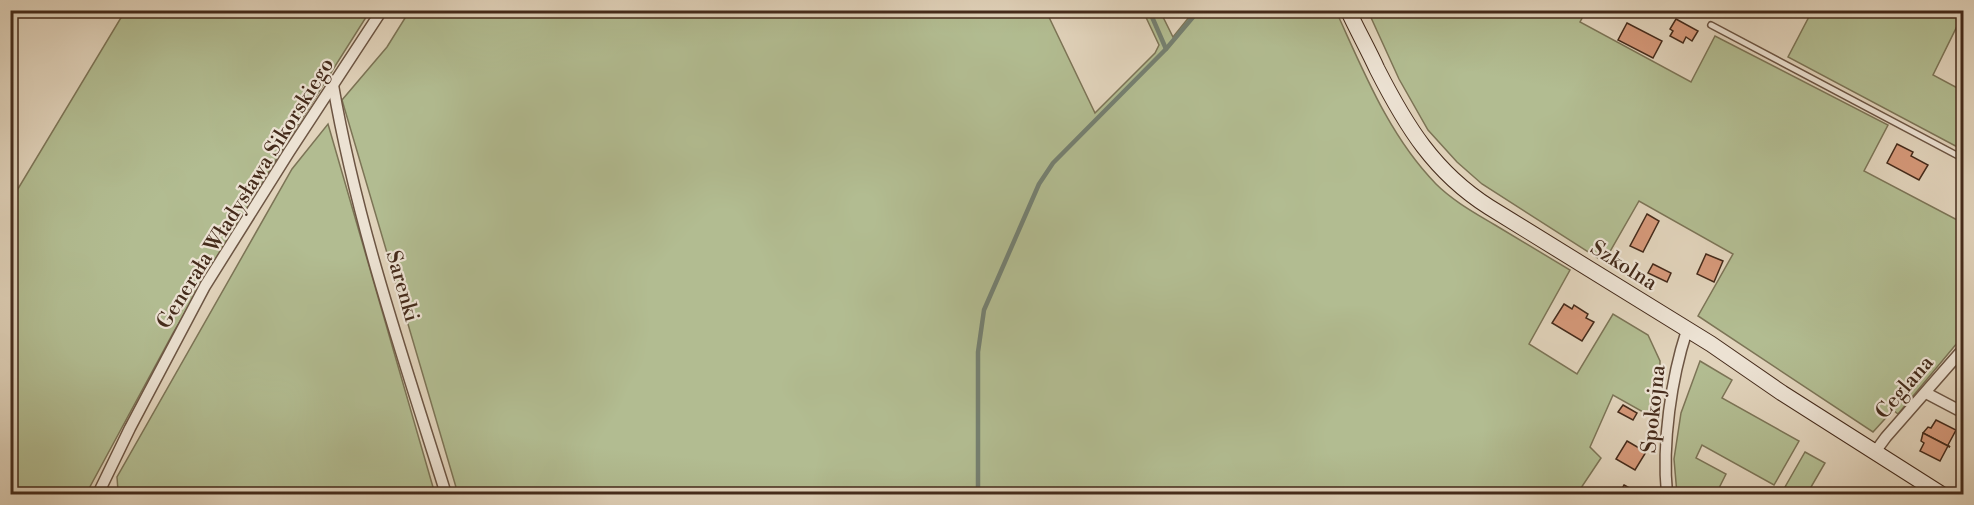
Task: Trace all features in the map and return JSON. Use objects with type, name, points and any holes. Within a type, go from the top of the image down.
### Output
[{"type":"street","name":"Generała Władysława Sikorskiego","points":[[98,495],[130,428],[205,286],[382,10]]},
{"type":"street","name":"Szkolna","points":[[1348,10],[1407,124],[1426,151],[1454,181],[1482,203],[1687,330],[1941,495]]},
{"type":"street","name":"Sarenki","points":[[333,85],[349,169],[398,340],[446,495]]},
{"type":"street","name":"Spokojna","points":[[1667,495],[1667,446],[1672,391],[1675,369],[1687,330]]},
{"type":"street","name":"Ceglana","points":[[1875,452],[1964,348]]},
{"type":"street","points":[[1926,393],[1964,413]]},
{"type":"lane","points":[[1711,26],[1964,159]]},
{"type":"green space","points":[[410,10],[1046,11],[1095,113],[1155,53],[1159,45],[1143,11],[1160,11],[1173,37],[1194,11],[1336,11],[1378,102],[1404,145],[1436,184],[1464,206],[1570,270],[1529,344],[1577,374],[1613,314],[1648,335],[1660,361],[1659,421],[1613,395],[1590,447],[1601,458],[1577,494],[458,494],[342,100],[387,47]]},
{"type":"green space","points":[[125,11],[370,11],[282,150],[173,333],[86,494],[11,494],[10,202]]},
{"type":"green space","points":[[1368,11],[1586,11],[1580,22],[1691,82],[1715,36],[1888,125],[1864,171],[1963,223],[1963,336],[1898,414],[1893,410],[1873,432],[1698,316],[1733,254],[1639,201],[1604,262],[1482,184],[1457,162],[1428,130],[1399,79]]},
{"type":"green space","points":[[1812,11],[1963,11],[1933,75],[1963,91],[1963,150],[1788,57]]},
{"type":"green space","points":[[328,124],[435,494],[116,494],[118,491],[117,477],[292,169]]},
{"type":"green space","points":[[1700,361],[1732,380],[1722,398],[1799,441],[1774,485],[1702,445],[1696,458],[1726,474],[1716,494],[1677,494],[1674,459],[1681,413]]},
{"type":"green space","points":[[1805,452],[1825,463],[1807,494],[1781,494]]},
{"type":"building","points":[[1676,19],[1698,31],[1692,41],[1686,37],[1683,43],[1670,36],[1673,31],[1670,29]]},
{"type":"building","points":[[1627,23],[1662,41],[1653,58],[1618,40]]},
{"type":"building","points":[[1897,144],[1913,152],[1911,156],[1928,165],[1919,180],[1887,163]]},
{"type":"building","points":[[1647,214],[1659,221],[1643,252],[1630,246]]},
{"type":"building","points":[[1706,254],[1723,261],[1714,282],[1697,274]]},
{"type":"building","points":[[1653,264],[1671,273],[1667,282],[1648,273]]},
{"type":"building","points":[[1564,304],[1572,309],[1574,305],[1588,314],[1586,318],[1594,322],[1582,341],[1552,323]]},
{"type":"building","points":[[1623,405],[1637,413],[1633,420],[1618,412]]},
{"type":"building","points":[[1936,420],[1956,430],[1948,445],[1950,447],[1923,433],[1928,427],[1931,428]]},
{"type":"building","points":[[1923,433],[1950,447],[1948,446],[1940,461],[1920,451],[1924,443],[1921,441]]},
{"type":"building","points":[[1627,441],[1646,452],[1635,470],[1616,459]]},
{"type":"building","points":[[1624,485],[1640,494],[1619,494]]},
{"type":"waterway","points":[[1149,10],[1166,49]]},
{"type":"waterway","points":[[978,494],[978,352],[984,310],[1039,184],[1053,163],[1166,49],[1199,10]]}]
